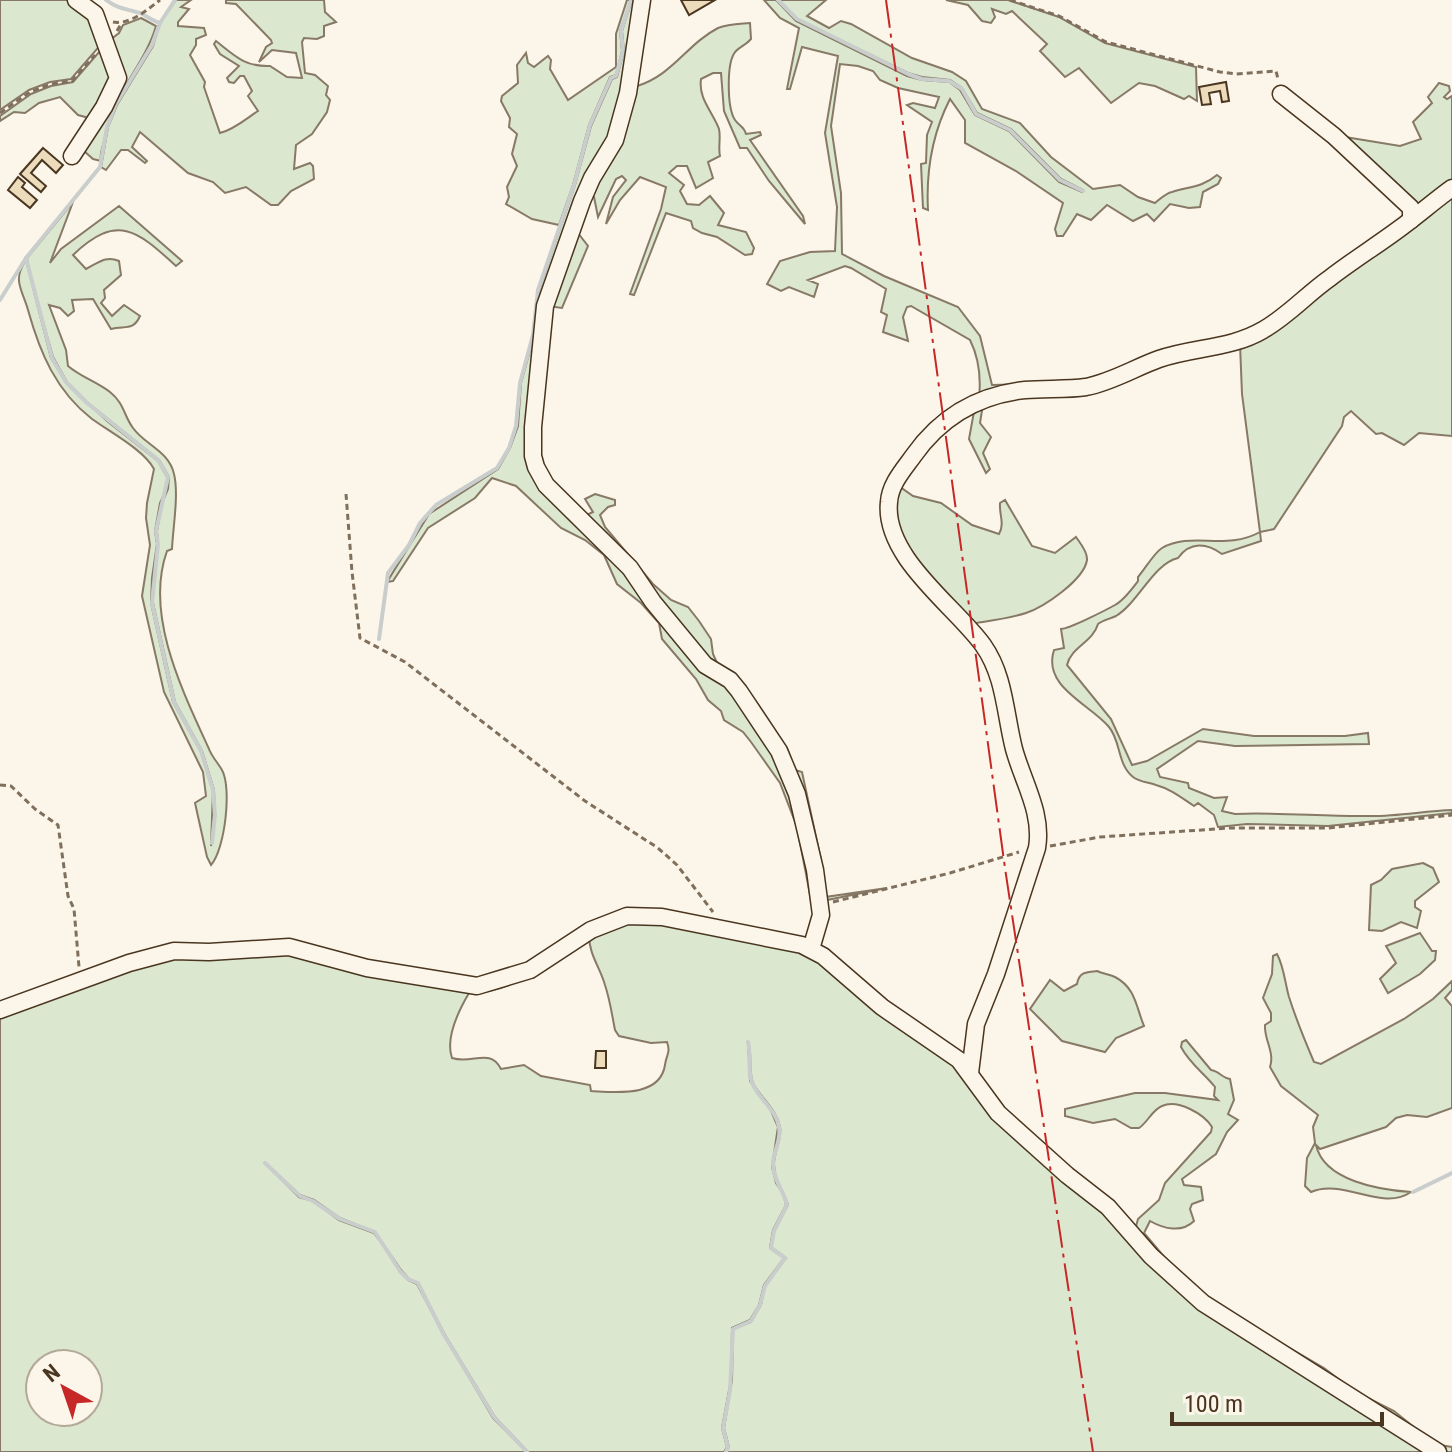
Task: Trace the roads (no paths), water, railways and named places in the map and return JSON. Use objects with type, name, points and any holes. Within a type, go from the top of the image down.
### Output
[{"type":"street","points":[[72,156],[104,107],[118,78],[95,14],[76,0]]},
{"type":"street","points":[[642,0],[628,93],[615,140],[582,201],[545,306],[533,456],[546,485],[630,568],[653,602],[705,665],[730,680],[779,751],[804,817],[820,905],[821,915],[811,949]]},
{"type":"street","points":[[1281,94],[1389,185],[1411,208],[1411,220]]},
{"type":"street","points":[[970,1073],[976,1024],[996,974],[1039,834],[998,678],[984,647],[924,580],[898,541],[888,505],[895,481],[918,449],[956,412],[1000,394],[1100,384],[1160,358],[1244,339],[1265,330],[1329,278],[1452,188]]},
{"type":"street","points":[[0,1010],[129,963],[174,951],[289,947],[367,968],[477,986],[530,970],[591,930],[627,916],[662,917],[802,945],[834,965],[882,1007],[959,1060],[998,1113],[1108,1207],[1151,1256],[1203,1303],[1438,1452]]},
{"type":"waterway","points":[[106,0],[160,23]]},
{"type":"waterway","points":[[0,300],[26,258],[100,167],[107,127],[116,104],[175,0]]},
{"type":"waterway","points":[[379,639],[388,573],[409,545],[420,523],[436,505],[497,468],[509,448],[516,426],[520,383],[533,335],[538,290],[574,185],[590,125],[611,78],[616,76],[623,51],[621,31],[631,0]]},
{"type":"waterway","points":[[778,0],[797,19],[908,74],[922,79],[949,81],[962,89],[976,114],[1010,130],[1060,180],[1083,191]]},
{"type":"waterway","points":[[26,258],[52,358],[66,382],[87,403],[158,460],[168,477],[156,531],[158,544],[152,603],[174,702],[201,751],[213,790],[215,815],[212,843]]},
{"type":"waterway","points":[[726,1452],[728,1447],[723,1428],[730,1391],[733,1329],[751,1321],[760,1305],[765,1286],[785,1258],[771,1248],[774,1231],[787,1205],[773,1170],[779,1127],[774,1114],[753,1085],[748,1042]]},
{"type":"waterway","points":[[265,1163],[300,1196],[340,1219],[375,1232],[400,1271],[418,1283],[444,1335],[494,1417],[527,1452]]},
{"type":"waterway","points":[[1413,1192],[1452,1173]]}]
